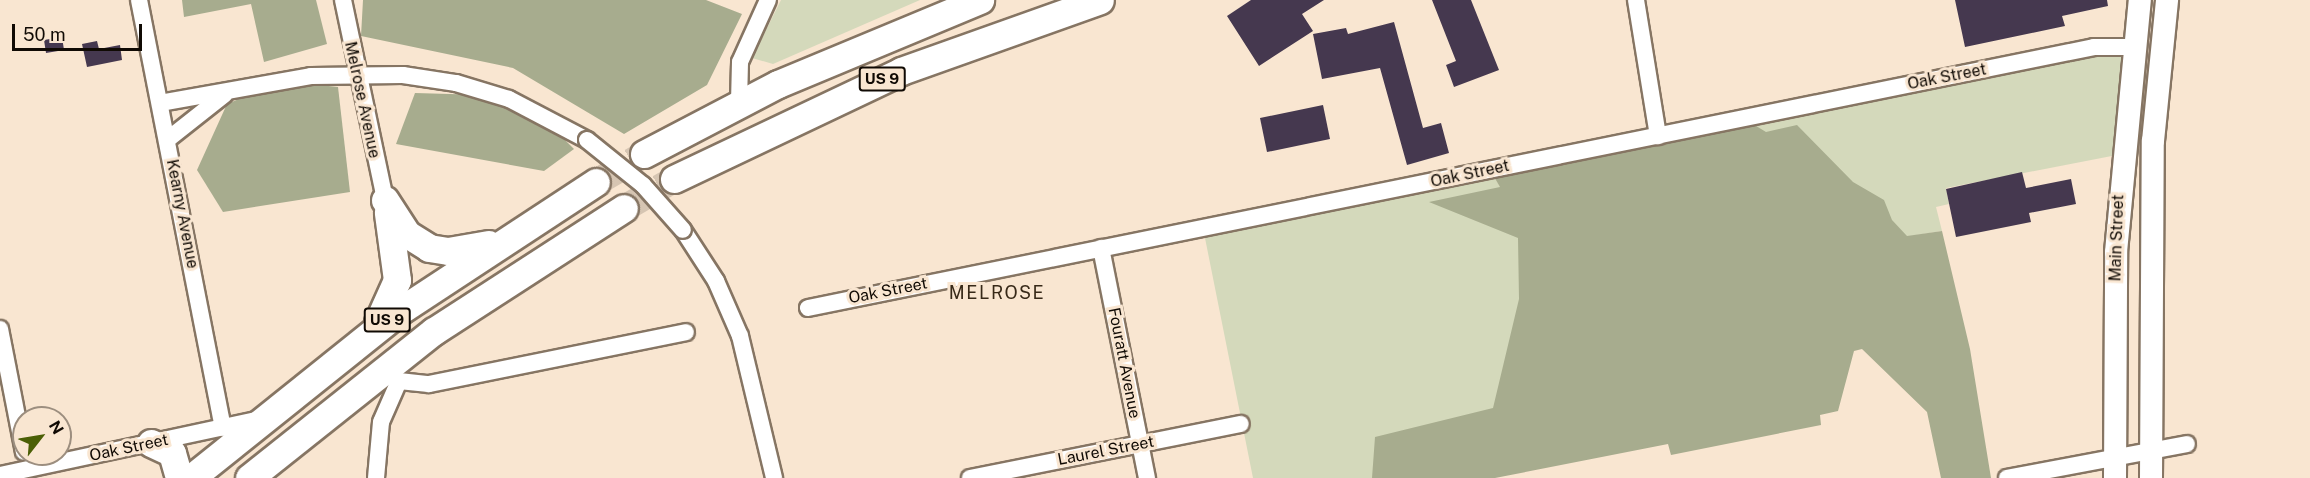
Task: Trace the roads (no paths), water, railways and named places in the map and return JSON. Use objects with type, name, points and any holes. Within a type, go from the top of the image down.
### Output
[{"type":"highway","name":"US 9","points":[[644,154],[739,103],[980,0]]},
{"type":"highway","name":"US 9","points":[[674,179],[902,71],[1100,0]]},
{"type":"highway","name":"US 9","points":[[191,478],[259,420],[368,334],[506,238],[597,182]]},
{"type":"highway","points":[[385,200],[407,234],[429,248],[461,250],[506,238]]},
{"type":"highway","points":[[368,334],[391,301],[397,280],[385,200]]},
{"type":"highway","name":"US 9","points":[[249,478],[434,332],[624,208]]},
{"type":"highway","points":[[399,381],[434,332]]},
{"type":"highway","points":[[151,443],[172,453],[179,478]]},
{"type":"main road","name":"Main Street","points":[[2115,467],[2116,252],[2133,47],[2140,0]]},
{"type":"main road","name":"Main Street","points":[[2151,478],[2151,252],[2159,51],[2167,0]]},
{"type":"main road","points":[[2133,47],[2159,51]]},
{"type":"main road","points":[[2116,252],[2151,252]]},
{"type":"street","name":"Kearny Avenue","points":[[140,0],[223,428]]},
{"type":"street","name":"Melrose Avenue","points":[[344,0],[355,73],[385,200]]},
{"type":"street","points":[[739,103],[740,62],[768,0]]},
{"type":"street","points":[[1636,0],[1658,136]]},
{"type":"street","name":"Oak Street","points":[[808,308],[2094,47],[2133,47]]},
{"type":"street","points":[[160,103],[355,73],[456,82],[525,105],[587,140],[643,185],[683,230],[716,281],[740,336],[774,478]]},
{"type":"street","points":[[167,140],[237,90]]},
{"type":"street","name":"Fouratt Avenue","points":[[1101,249],[1147,478]]},
{"type":"street","points":[[0,329],[15,406]]},
{"type":"street","points":[[376,478],[381,422],[399,381],[429,384],[687,332]]},
{"type":"street","name":"Oak Street","points":[[72,453],[151,443],[259,420]]},
{"type":"street","name":"Laurel Street","points":[[970,478],[1241,424]]},
{"type":"street","points":[[2007,478],[2115,467],[2151,450],[2187,444]]},
{"type":"street","name":"Oak Street","points":[[0,475],[14,466]]},
{"type":"tunnel","points":[[596,182],[644,154]]},
{"type":"tunnel","points":[[624,208],[674,179]]},
{"type":"district","name":"MELROSE","points":[[997,293]]}]
